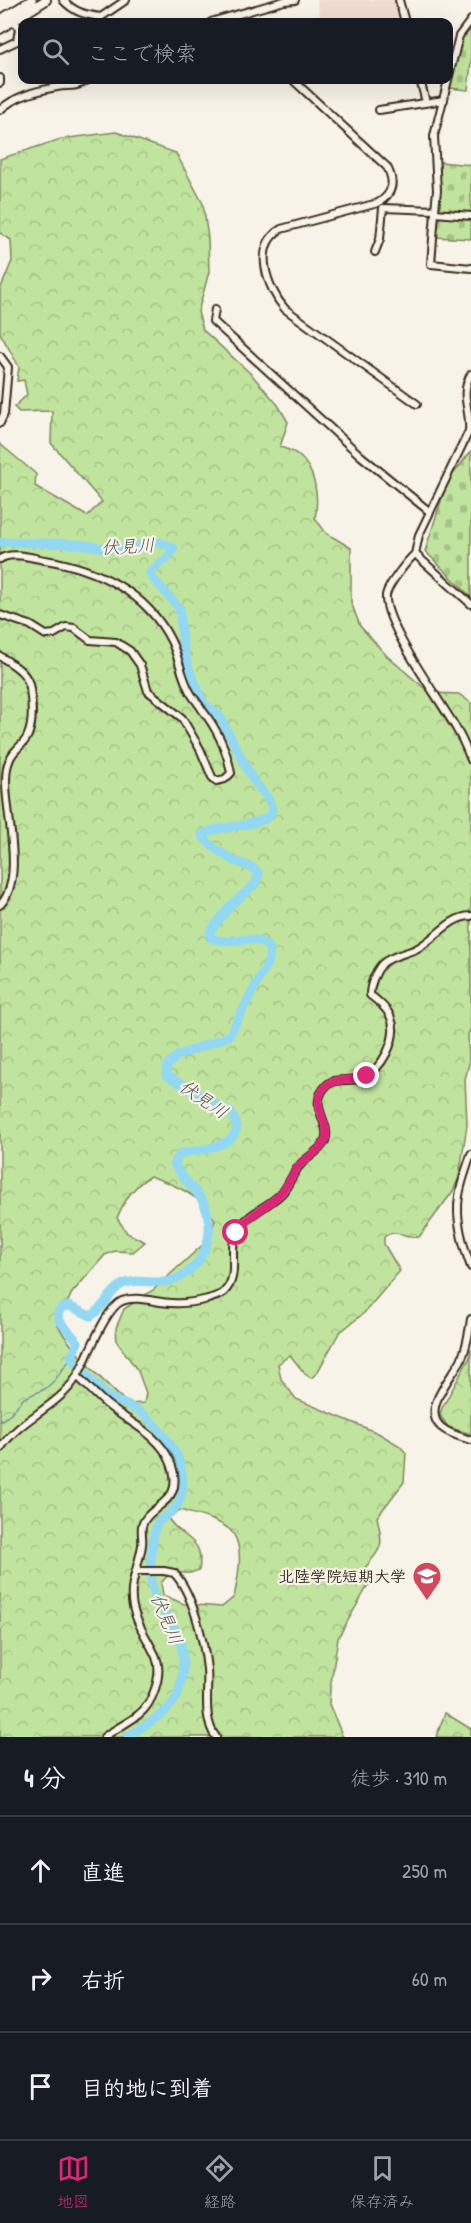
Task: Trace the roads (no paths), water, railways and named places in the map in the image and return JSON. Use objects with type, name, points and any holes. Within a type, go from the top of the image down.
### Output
[{"type":"main road","points":[[0,20],[32,0]]},
{"type":"main road","points":[[0,29],[46,0]]},
{"type":"street","points":[[63,0],[72,10],[94,18]]},
{"type":"street","points":[[101,18],[126,0]]},
{"type":"street","points":[[224,18],[284,0],[294,0]]},
{"type":"street","points":[[399,0],[404,18]]},
{"type":"street","points":[[14,20],[18,26]]},
{"type":"street","points":[[453,62],[459,36],[471,20]]},
{"type":"street","points":[[0,49],[17,41],[18,34]]},
{"type":"street","points":[[0,78],[0,83]]},
{"type":"street","points":[[0,110],[10,100],[41,90],[81,84]]},
{"type":"street","points":[[297,84],[387,167],[392,177],[392,186],[389,195],[378,203],[281,229],[272,234],[264,253],[270,282],[277,299],[285,309],[417,404]]},
{"type":"street","points":[[421,84],[426,102]]},
{"type":"street","points":[[448,84],[435,136],[437,190],[431,264],[471,268]]},
{"type":"street","points":[[379,110],[444,100]]},
{"type":"street","points":[[375,252],[380,238],[383,208],[471,216]]},
{"type":"street","points":[[215,309],[213,321],[361,456],[430,512]]},
{"type":"street","points":[[0,356],[8,367],[1,420]]},
{"type":"street","points":[[471,374],[465,388],[470,425],[469,435],[430,512],[416,543],[415,554],[403,565],[401,572],[388,590],[387,608],[400,636],[459,732],[471,760]]},
{"type":"street","points":[[415,554],[471,604]]},
{"type":"street","points":[[0,559],[4,556],[15,555],[89,570],[126,589],[138,598],[157,619],[171,640],[189,690],[211,723],[226,752],[231,773],[225,779],[216,781],[212,777],[200,749],[182,718],[148,691],[140,665],[130,651],[123,646],[116,642],[90,640],[74,628],[66,627],[54,634],[46,635],[30,625],[0,615]]},
{"type":"street","points":[[0,656],[23,672],[28,679],[32,709],[28,735],[8,761],[6,769],[12,868],[9,894],[0,905]]},
{"type":"street","points":[[0,1449],[18,1427],[61,1397],[77,1376],[94,1339],[118,1303],[126,1300],[197,1302],[223,1293],[228,1287],[233,1272],[236,1233],[250,1215],[281,1193],[300,1164],[318,1150],[325,1141],[325,1130],[318,1099],[326,1085],[334,1080],[359,1079],[367,1076],[376,1071],[382,1063],[391,1043],[393,1029],[392,1019],[386,1009],[370,994],[374,977],[380,966],[387,960],[426,944],[455,919],[471,916]]},
{"type":"street","points":[[471,1154],[459,1195],[457,1211],[471,1267]]},
{"type":"street","points":[[471,1319],[465,1350],[436,1402],[435,1413],[441,1427],[471,1440]]},
{"type":"street","points":[[77,1376],[110,1407],[160,1444],[172,1468],[174,1480],[172,1494],[142,1526],[140,1571],[132,1589],[133,1606],[138,1623],[159,1667],[158,1678],[149,1701],[141,1713],[104,1737]]},
{"type":"street","points":[[140,1571],[174,1573],[192,1607],[207,1669],[209,1725],[216,1737]]},
{"type":"waterway","name":"伏見川","points":[[0,542],[79,544],[118,550],[159,542],[172,547],[174,549],[172,553],[150,573],[151,576],[180,609],[184,650],[202,700],[220,717],[252,778],[269,800],[272,809],[266,818],[259,821],[216,829],[202,835],[220,852],[254,869],[259,874],[255,884],[229,907],[210,932],[211,938],[226,941],[257,941],[264,943],[270,949],[269,960],[229,1036],[177,1056],[167,1066],[166,1075],[231,1113],[236,1124],[235,1132],[230,1139],[212,1147],[181,1153],[174,1163],[204,1204],[208,1215],[209,1227],[205,1249],[193,1268],[184,1275],[167,1282],[135,1281],[123,1284],[114,1290],[91,1316],[69,1306],[61,1308],[58,1313],[59,1320],[78,1342],[71,1358],[105,1394],[137,1410],[155,1425],[175,1452],[182,1472],[182,1494],[175,1508],[157,1524],[151,1555],[155,1596],[176,1630],[180,1641],[183,1656],[182,1679],[178,1693],[170,1707],[128,1737]]},
{"type":"waterway","points":[[0,1421],[8,1416],[24,1398],[45,1389],[71,1358]]},
{"type":"place","name":"北陸学院短期大学","points":[[427,1602]]}]
